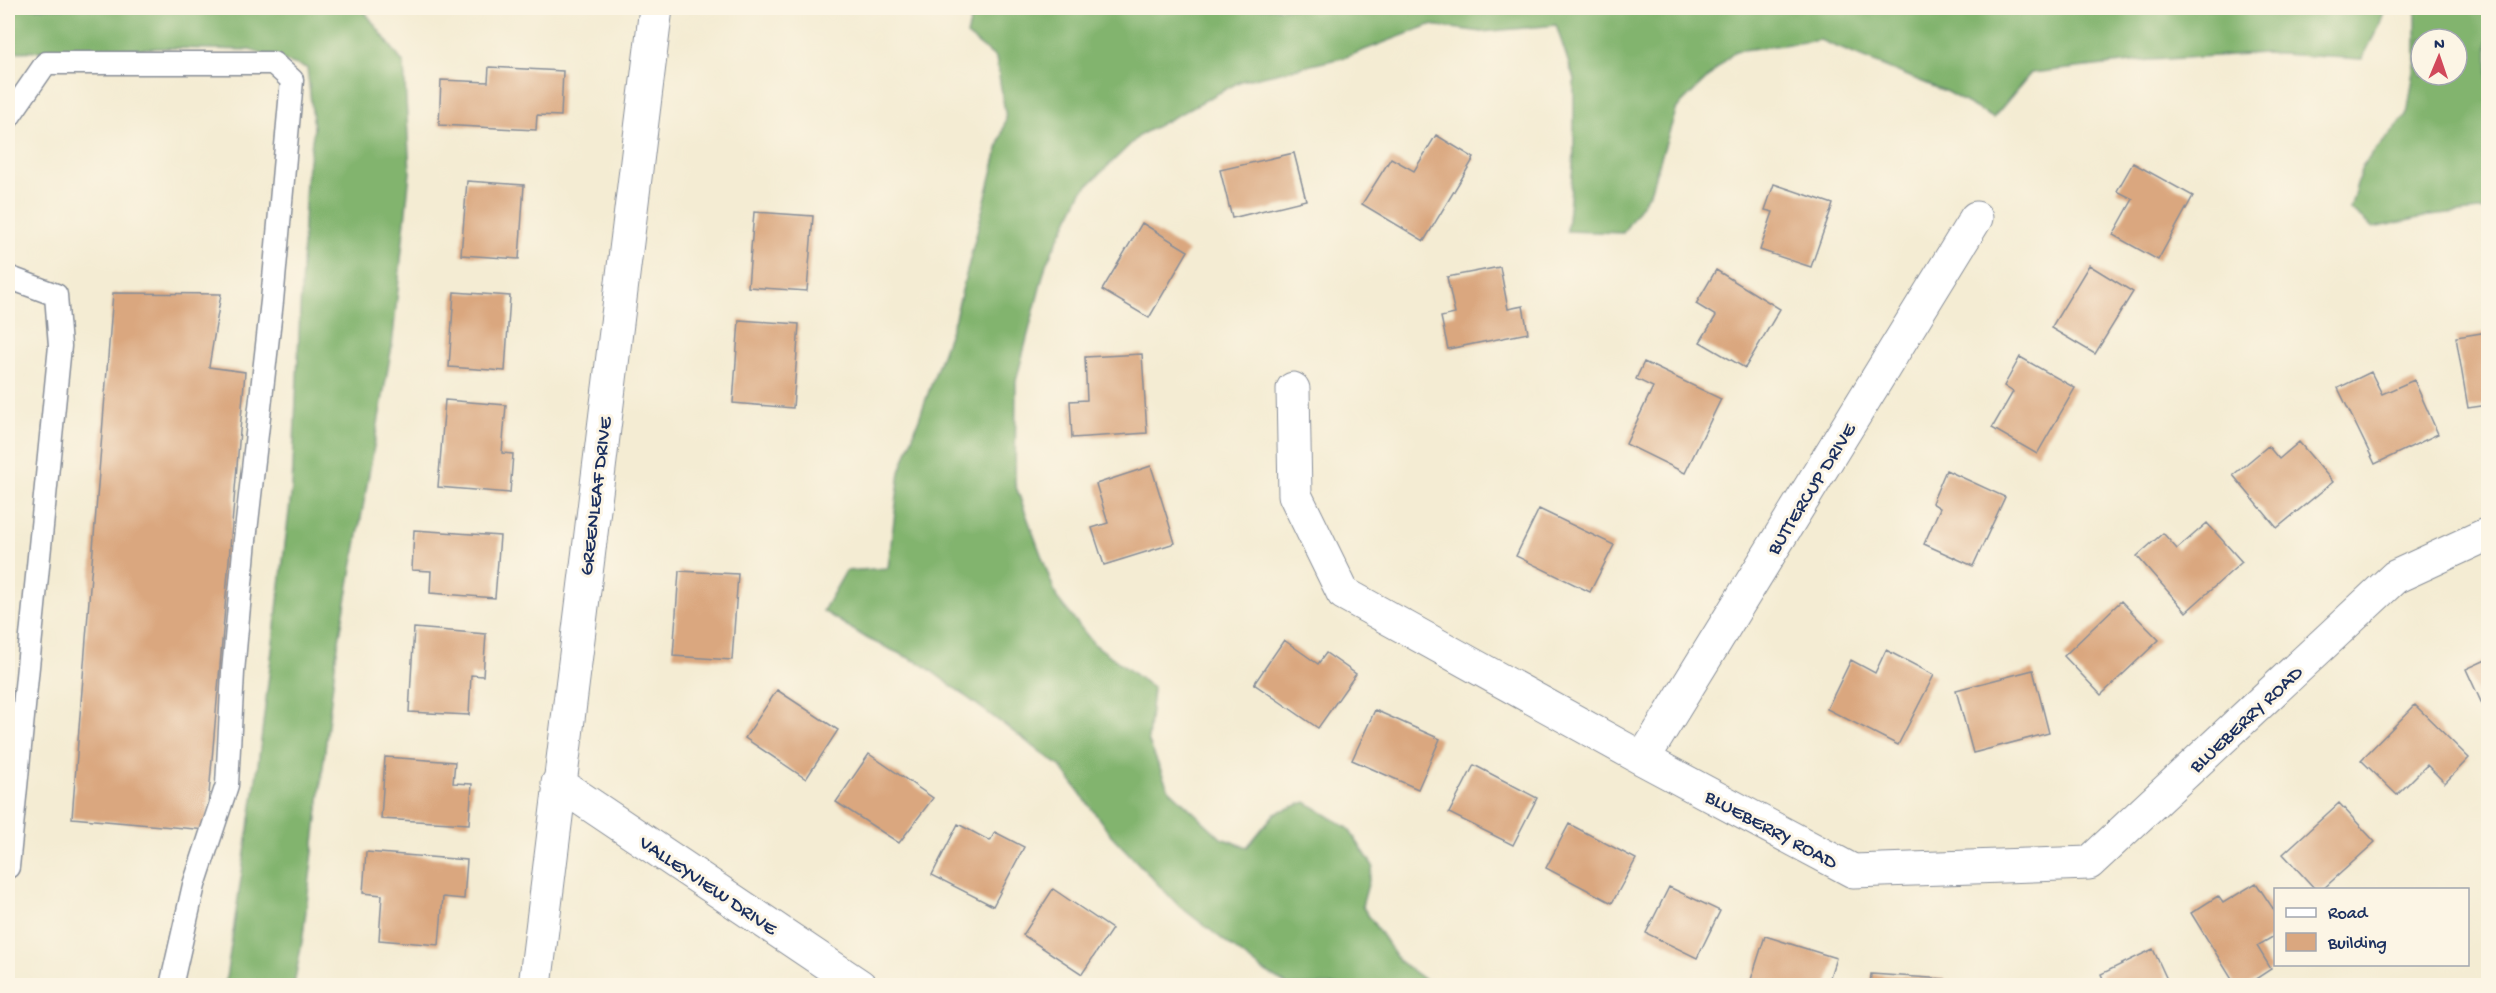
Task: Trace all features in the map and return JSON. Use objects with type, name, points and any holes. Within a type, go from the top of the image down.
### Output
[{"type":"street","name":"GREENLEAF DRIVE","points":[[535,986],[558,783],[656,8]]},
{"type":"street","name":"BUTTERCUP DRIVE","points":[[1643,759],[1976,218]]},
{"type":"street","name":"BLUEBERRY ROAD","points":[[1293,388],[1295,495],[1343,593],[1643,759],[1853,871],[2089,863],[2395,577],[2488,534]]},
{"type":"street","name":"VALLEYVIEW DRIVE","points":[[558,783],[860,986]]},
{"type":"lane","points":[[8,118],[46,63],[273,63],[292,80],[272,301],[245,540],[233,672],[227,785],[194,885],[171,986]]},
{"type":"lane","points":[[8,277],[56,296],[60,346],[13,761],[8,867]]},
{"type":"green space","points":[[8,8],[362,8],[404,64],[410,172],[392,346],[336,657],[303,936],[294,985],[225,985],[257,773],[292,487],[306,180],[314,128],[307,68],[250,50],[171,48],[8,52]]},
{"type":"green space","points":[[974,8],[2385,8],[2380,24],[2362,59],[2264,53],[2150,60],[2031,73],[1993,118],[1947,92],[1820,40],[1735,51],[1677,108],[1650,192],[1623,233],[1567,231],[1574,154],[1574,79],[1556,25],[1482,32],[1430,25],[1346,57],[1241,81],[1140,135],[1082,191],[1046,264],[1016,381],[1015,484],[1057,598],[1093,643],[1153,688],[1148,740],[1168,788],[1221,838],[1247,847],[1275,813],[1306,802],[1348,828],[1373,866],[1362,906],[1399,961],[1433,986],[1287,985],[1262,970],[1178,905],[1111,835],[1061,767],[922,664],[868,639],[823,611],[846,571],[888,568],[900,472],[955,318],[1006,118],[996,58],[967,35]]},
{"type":"green space","points":[[2416,8],[2488,8],[2488,210],[2429,216],[2373,228],[2350,209],[2362,166],[2407,115],[2412,87],[2469,87],[2469,27],[2416,27]]},
{"type":"building","points":[[489,67],[563,71],[561,116],[537,115],[536,130],[439,125],[441,80],[488,82]]},
{"type":"building","points":[[1436,135],[1474,158],[1424,241],[1362,204],[1391,158],[1414,171]]},
{"type":"building","points":[[1294,153],[1306,200],[1232,218],[1220,170]]},
{"type":"building","points":[[2133,163],[2193,196],[2158,260],[2113,235],[2133,199],[2117,191]]},
{"type":"building","points":[[467,181],[524,185],[519,259],[461,255]]},
{"type":"building","points":[[1774,184],[1833,204],[1811,267],[1760,250],[1773,212],[1765,210]]},
{"type":"building","points":[[754,212],[813,216],[807,291],[748,287]]},
{"type":"building","points":[[1142,223],[1188,251],[1149,318],[1102,290]]},
{"type":"building","points":[[2089,265],[2133,292],[2095,354],[2051,328]]},
{"type":"building","points":[[1500,267],[1508,309],[1523,306],[1528,333],[1448,349],[1441,317],[1455,314],[1447,277]]},
{"type":"building","points":[[1716,270],[1780,309],[1745,368],[1700,342],[1716,316],[1696,304]]},
{"type":"building","points":[[454,292],[510,296],[505,371],[449,367]]},
{"type":"building","points":[[113,293],[221,294],[209,367],[245,372],[206,830],[72,818]]},
{"type":"building","points":[[739,320],[799,324],[793,408],[733,403]]},
{"type":"building","points":[[2488,332],[2488,405],[2468,408],[2456,337]]},
{"type":"building","points":[[1142,354],[1147,433],[1072,438],[1070,401],[1087,400],[1085,357]]},
{"type":"building","points":[[2020,357],[2075,388],[2037,454],[1992,428],[2013,392],[2004,386]]},
{"type":"building","points":[[1644,362],[1721,399],[1685,473],[1626,444],[1653,387],[1636,379]]},
{"type":"building","points":[[2371,372],[2382,394],[2414,380],[2438,434],[2375,464],[2338,388]]},
{"type":"building","points":[[445,400],[506,405],[502,453],[513,454],[510,493],[438,487]]},
{"type":"building","points":[[2299,442],[2333,482],[2277,528],[2233,475],[2268,446],[2279,459]]},
{"type":"building","points":[[1151,466],[1175,543],[1104,565],[1092,528],[1108,523],[1096,484]]},
{"type":"building","points":[[1946,470],[2005,497],[1973,566],[1924,544],[1940,508],[1932,503]]},
{"type":"building","points":[[1539,509],[1614,545],[1590,592],[1516,556]]},
{"type":"building","points":[[2207,523],[2242,562],[2186,612],[2137,556],[2163,533],[2177,549]]},
{"type":"building","points":[[414,530],[500,536],[495,598],[430,593],[431,571],[412,570]]},
{"type":"building","points":[[679,571],[738,574],[732,660],[673,656]]},
{"type":"building","points":[[2121,601],[2159,640],[2101,695],[2064,656]]},
{"type":"building","points":[[414,628],[486,634],[483,676],[471,675],[469,715],[409,712]]},
{"type":"building","points":[[1284,640],[1318,664],[1326,653],[1356,674],[1318,728],[1254,684]]},
{"type":"building","points":[[1886,650],[1934,675],[1898,745],[1827,709],[1851,660],[1875,673]]},
{"type":"building","points":[[2488,659],[2488,717],[2466,669]]},
{"type":"building","points":[[2033,670],[2049,733],[1973,753],[1956,690]]},
{"type":"building","points":[[777,690],[838,730],[806,779],[745,738]]},
{"type":"building","points":[[2415,705],[2469,758],[2445,783],[2427,765],[2397,795],[2361,760]]},
{"type":"building","points":[[1375,710],[1440,739],[1418,789],[1352,760]]},
{"type":"building","points":[[869,754],[933,798],[899,843],[836,802]]},
{"type":"building","points":[[385,757],[455,762],[453,783],[472,784],[469,824],[381,819]]},
{"type":"building","points":[[1474,765],[1537,798],[1513,845],[1449,813]]},
{"type":"building","points":[[2339,803],[2375,842],[2324,888],[2314,888],[2283,854]]},
{"type":"building","points":[[958,824],[990,841],[995,832],[1024,847],[993,906],[932,875]]},
{"type":"building","points":[[1569,824],[1636,859],[1612,903],[1546,868]]},
{"type":"building","points":[[366,852],[467,860],[464,899],[443,897],[439,945],[379,940],[382,895],[363,893]]},
{"type":"building","points":[[2256,883],[2274,910],[2274,936],[2257,946],[2271,969],[2245,986],[2236,986],[2191,913],[2218,896],[2223,903]]},
{"type":"building","points":[[1669,887],[1720,911],[1697,958],[1646,933]]},
{"type":"building","points":[[1053,889],[1112,929],[1082,974],[1023,935]]},
{"type":"building","points":[[1765,936],[1836,958],[1827,986],[1749,986]]},
{"type":"building","points":[[2153,949],[2170,986],[2106,986],[2101,974]]},
{"type":"building","points":[[1871,974],[1945,979],[1944,986],[1870,986]]}]
